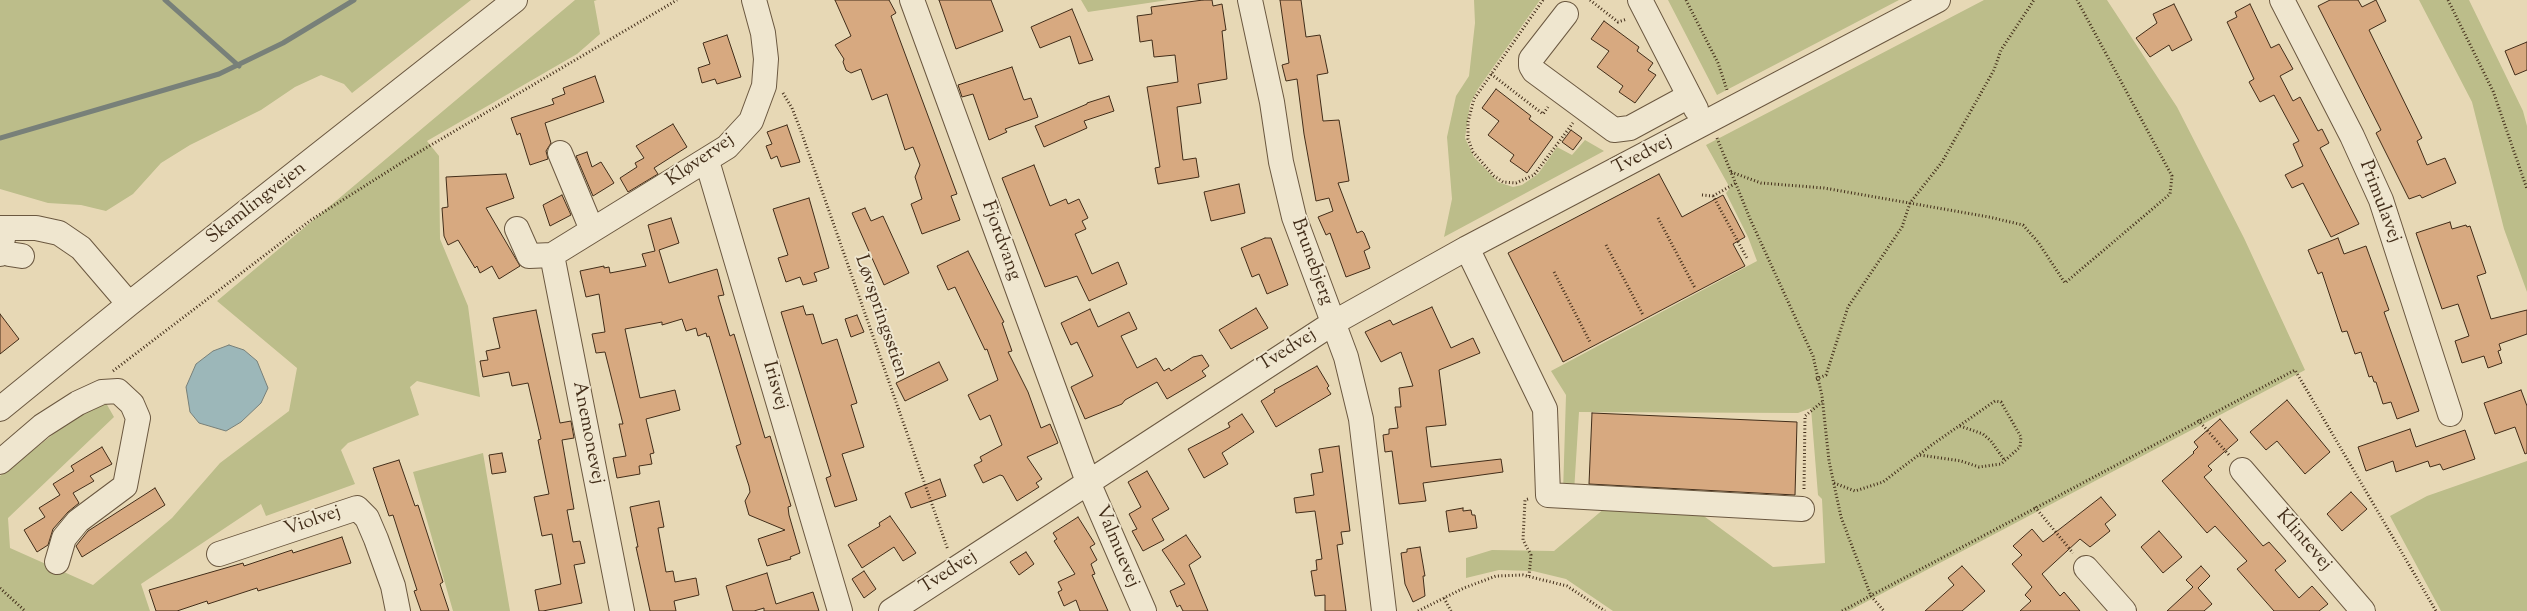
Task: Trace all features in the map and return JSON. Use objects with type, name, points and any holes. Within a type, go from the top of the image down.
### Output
[{"type":"street","name":"Skamlingvejen","points":[[0,410],[129,304],[515,0]]},
{"type":"street","name":"Kløvervej","points":[[518,229],[528,256],[552,254],[707,161],[727,147],[751,122],[764,86],[766,59],[763,32],[754,0]]},
{"type":"street","name":"Fjordvang","points":[[912,0],[1088,482]]},
{"type":"street","name":"Brunebjerg","points":[[1250,0],[1272,102],[1281,162],[1294,217],[1346,357],[1361,419],[1384,611]]},
{"type":"street","name":"Tvedvej","points":[[892,611],[1333,323],[1467,248],[1938,0]]},
{"type":"street","name":"Primulavej","points":[[2282,0],[2352,136],[2381,200],[2450,414]]},
{"type":"street","points":[[1643,6],[1689,96],[1707,122]]},
{"type":"street","name":"Tvedvej","points":[[1566,14],[1531,59],[1534,71],[1614,130],[1630,128],[1689,96]]},
{"type":"street","points":[[560,153],[592,230]]},
{"type":"street","name":"Irisvej","points":[[707,161],[840,611]]},
{"type":"street","points":[[5,243],[36,228],[59,233],[81,248],[129,304]]},
{"type":"street","points":[[1467,248],[1546,409],[1548,495],[1802,509]]},
{"type":"street","name":"Anemonevej","points":[[552,254],[622,611]]},
{"type":"street","points":[[0,462],[42,426],[78,403],[102,392],[118,391],[132,404],[138,418],[125,486],[78,521],[64,538],[57,562]]},
{"type":"street","name":"Klintevej","points":[[2242,470],[2363,611]]},
{"type":"street","name":"Valmuevej","points":[[1088,482],[1144,611]]},
{"type":"street","name":"Violvej","points":[[219,554],[357,508],[367,518],[376,539],[393,586],[397,611]]},
{"type":"street","points":[[2086,568],[2124,611]]},
{"type":"path","points":[[108,375],[311,220],[425,148],[677,0]]},
{"type":"path","points":[[1543,0],[1474,99],[1468,122],[1468,139],[1473,152],[1494,176],[1504,182],[1516,183],[1534,175],[1584,108]]},
{"type":"path","points":[[1590,0],[1618,22],[1643,6]]},
{"type":"path","points":[[1686,0],[1718,63],[1733,109]]},
{"type":"path","points":[[1816,379],[1826,375],[1848,307],[1902,227],[1910,204],[1942,162],[1994,70],[2001,50],[2034,0]]},
{"type":"path","points":[[1731,172],[1760,184],[1824,188],[2023,225],[2038,242],[2065,283],[2170,194],[2172,176],[2076,0]]},
{"type":"path","points":[[2448,0],[2493,90],[2527,189]]},
{"type":"path","points":[[1491,74],[1543,114],[1561,91]]},
{"type":"path","name":"Løvspringsstien","points":[[764,86],[782,92],[792,108],[956,569]]},
{"type":"path","points":[[1707,122],[1810,347],[1822,402],[1841,517],[1871,596],[1884,611]]},
{"type":"path","points":[[1702,195],[1713,196],[1736,184]]},
{"type":"path","points":[[1713,196],[1748,260]]},
{"type":"path","points":[[1658,218],[1695,288]]},
{"type":"path","points":[[1606,245],[1643,315]]},
{"type":"path","points":[[1554,272],[1590,342]]},
{"type":"path","points":[[1842,611],[2198,420],[2296,370],[2436,611]]},
{"type":"path","points":[[1802,509],[1805,416],[1822,402]]},
{"type":"path","points":[[1834,483],[1855,491],[1883,482],[1959,426],[1973,418],[1988,404],[2001,402],[2021,437],[2020,447],[2001,464],[1979,467],[1961,461],[1920,455]]},
{"type":"path","points":[[2198,420],[2242,470]]},
{"type":"path","points":[[1959,426],[1983,434],[1991,441],[2005,461]]},
{"type":"path","points":[[1529,576],[1531,556],[1523,540],[1525,500],[1548,495]]},
{"type":"path","points":[[2035,507],[2086,568]]},
{"type":"path","points":[[1418,611],[1496,576],[1529,576],[1567,586],[1604,611]]},
{"type":"path","points":[[0,588],[25,611]]},
{"type":"path","points":[[1444,598],[1451,611]]},
{"type":"green space","points":[[0,0],[471,0],[352,93],[344,84],[321,75],[295,87],[261,110],[190,145],[161,163],[133,194],[106,211],[81,205],[48,203],[0,189]]},
{"type":"green space","points":[[575,0],[597,0],[594,1],[600,34],[577,54],[427,141],[439,156],[440,239],[468,306],[480,397],[417,381],[410,387],[419,415],[348,443],[341,450],[355,484],[266,516],[261,504],[141,584],[150,611],[0,611],[0,476],[102,396],[114,417],[8,518],[10,548],[93,585],[172,518],[220,463],[289,411],[297,368],[217,301]]},
{"type":"green space","points":[[1081,0],[1168,0],[1088,12]]},
{"type":"green space","points":[[1474,0],[1540,0],[1478,89],[1470,104],[1465,138],[1474,157],[1498,182],[1513,187],[1522,185],[1538,174],[1557,147],[1572,155],[1585,140],[1604,151],[1444,237],[1452,199],[1447,137],[1456,96],[1469,76],[1475,23]]},
{"type":"green space","points":[[1668,0],[1899,0],[1717,95]]},
{"type":"green space","points":[[1984,0],[2107,0],[2177,107],[2244,238],[2305,370],[1849,611],[1613,611],[1566,579],[1533,571],[1499,570],[1466,578],[1466,558],[1492,550],[1554,551],[1605,508],[1697,511],[1773,567],[1825,563],[1822,499],[1818,495],[1811,408],[1798,413],[1579,412],[1574,492],[1563,493],[1566,395],[1551,371],[1757,261],[1748,237],[1726,193],[1730,188],[1706,145]]},
{"type":"green space","points":[[2419,0],[2469,0],[2523,111],[2527,126],[2527,292],[2504,229],[2472,102]]},
{"type":"green space","points":[[483,453],[510,611],[453,611],[413,472]]},
{"type":"green space","points":[[2527,461],[2527,611],[2441,611],[2390,516],[2427,496]]},
{"type":"water","points":[[229,345],[244,350],[257,361],[268,388],[261,403],[241,422],[226,431],[199,423],[190,412],[186,387],[196,364],[213,351]]},
{"type":"building","points":[[835,0],[889,0],[896,13],[891,16],[957,194],[951,196],[960,220],[922,234],[911,204],[922,199],[915,177],[920,165],[913,147],[905,150],[887,94],[872,100],[861,69],[851,73],[846,70],[843,62],[844,59],[835,45],[851,36]]},
{"type":"building","points":[[939,0],[991,0],[1003,31],[956,49]]},
{"type":"building","points":[[1212,0],[1213,6],[1222,4],[1226,30],[1222,31],[1227,79],[1198,84],[1201,103],[1177,107],[1183,160],[1196,158],[1199,177],[1158,184],[1155,168],[1160,167],[1147,87],[1178,82],[1175,55],[1154,57],[1152,40],[1140,42],[1137,16],[1152,14],[1151,7]]},
{"type":"building","points":[[1280,0],[1301,0],[1306,37],[1320,35],[1328,73],[1317,75],[1323,121],[1339,120],[1349,181],[1338,183],[1357,233],[1362,231],[1364,233],[1370,248],[1364,251],[1370,268],[1346,277],[1330,233],[1326,235],[1318,217],[1333,211],[1329,198],[1316,201],[1304,134],[1297,79],[1286,81],[1282,65],[1289,63]]},
{"type":"building","points":[[2330,0],[2358,0],[2362,7],[2376,0],[2386,21],[2369,30],[2422,138],[2417,141],[2427,165],[2445,158],[2456,183],[2422,198],[2420,195],[2409,199],[2376,133],[2381,130],[2318,6]]},
{"type":"building","points":[[2174,4],[2192,40],[2172,51],[2169,45],[2150,57],[2136,38],[2157,23],[2153,14]]},
{"type":"building","points":[[2250,4],[2271,48],[2279,44],[2293,69],[2280,76],[2293,101],[2300,97],[2318,131],[2322,129],[2329,143],[2320,148],[2359,224],[2331,237],[2303,183],[2292,188],[2285,175],[2303,166],[2293,144],[2299,141],[2274,95],[2260,102],[2249,82],[2254,79],[2227,22],[2237,17],[2235,12]]},
{"type":"building","points":[[1072,9],[1093,60],[1079,64],[1070,36],[1040,48],[1031,27]]},
{"type":"building","points":[[1604,21],[1639,47],[1637,51],[1653,63],[1648,70],[1656,75],[1635,103],[1619,92],[1623,86],[1597,67],[1609,51],[1591,39]]},
{"type":"building","points":[[727,35],[741,77],[717,84],[715,79],[702,83],[698,68],[710,64],[703,43]]},
{"type":"building","points":[[2527,42],[2527,70],[2515,75],[2505,51]]},
{"type":"building","points":[[1012,67],[1024,100],[1031,98],[1038,117],[1005,129],[1007,132],[989,140],[973,94],[962,97],[958,85]]},
{"type":"building","points":[[595,76],[604,102],[545,123],[551,143],[546,151],[548,159],[530,165],[520,133],[517,135],[511,118],[554,104],[552,99],[565,94],[563,88]]},
{"type":"building","points":[[1496,89],[1531,116],[1529,119],[1553,137],[1527,173],[1510,161],[1514,155],[1488,135],[1499,121],[1482,108]]},
{"type":"building","points":[[1109,96],[1114,111],[1084,121],[1087,128],[1044,147],[1035,126],[1087,103]]},
{"type":"building","points":[[673,124],[687,147],[654,168],[658,174],[628,192],[620,178],[637,167],[635,163],[644,158],[636,146]]},
{"type":"building","points":[[787,125],[800,162],[781,167],[777,156],[771,159],[766,146],[772,144],[767,132]]},
{"type":"building","points":[[1571,130],[1582,138],[1573,150],[1562,142]]},
{"type":"building","points":[[587,152],[592,167],[601,162],[614,183],[593,196],[576,156]]},
{"type":"building","points":[[1034,165],[1050,206],[1066,199],[1068,204],[1079,199],[1088,218],[1082,221],[1086,229],[1075,234],[1092,274],[1118,262],[1127,284],[1089,301],[1077,276],[1045,287],[1002,178]]},
{"type":"building","points":[[506,174],[514,198],[486,208],[520,266],[499,279],[492,266],[480,273],[458,240],[448,245],[444,236],[442,208],[448,207],[446,177]]},
{"type":"building","points":[[1659,174],[1682,217],[1723,195],[1745,237],[1733,244],[1745,266],[1563,362],[1508,253]]},
{"type":"building","points":[[1239,184],[1245,213],[1211,221],[1204,192]]},
{"type":"building","points":[[562,195],[571,215],[550,226],[543,205]]},
{"type":"building","points":[[809,198],[829,268],[814,273],[817,281],[803,285],[800,277],[786,282],[778,258],[788,255],[773,209]]},
{"type":"building","points":[[865,208],[871,221],[883,216],[909,273],[884,285],[852,213]]},
{"type":"building","points":[[671,218],[679,243],[659,250],[669,283],[717,269],[724,295],[718,296],[730,336],[734,334],[765,438],[770,436],[791,506],[788,507],[789,515],[800,553],[790,557],[791,559],[767,566],[758,539],[785,530],[749,515],[745,501],[750,492],[749,486],[736,446],[741,444],[709,336],[707,337],[706,333],[698,336],[696,328],[686,331],[682,319],[662,325],[662,322],[625,329],[640,398],[675,390],[680,410],[646,419],[654,453],[650,454],[652,464],[639,466],[640,474],[617,478],[613,458],[626,456],[619,424],[623,424],[605,352],[596,353],[592,334],[605,332],[599,294],[586,297],[580,271],[604,266],[604,268],[609,267],[610,273],[646,266],[642,254],[655,251],[648,225]]},
{"type":"building","points":[[2450,222],[2452,229],[2466,225],[2467,227],[2470,226],[2486,273],[2477,276],[2491,319],[2527,310],[2527,334],[2499,344],[2501,350],[2498,351],[2502,363],[2488,368],[2484,356],[2462,363],[2455,341],[2469,336],[2458,304],[2442,309],[2416,233]]},
{"type":"building","points":[[1265,238],[1271,238],[1288,285],[1267,294],[1259,274],[1252,277],[1241,248]]},
{"type":"building","points":[[2338,238],[2344,254],[2366,246],[2389,310],[2384,312],[2419,411],[2397,419],[2391,402],[2383,404],[2376,382],[2374,382],[2372,376],[2369,377],[2361,352],[2355,354],[2347,331],[2342,332],[2322,272],[2318,274],[2308,250]]},
{"type":"building","points":[[968,251],[1004,322],[1002,323],[1012,351],[1008,352],[1028,392],[1041,428],[1050,424],[1058,443],[1027,457],[1042,479],[1036,483],[1039,487],[1017,501],[1003,476],[1000,475],[983,483],[974,465],[982,461],[980,457],[1002,445],[990,415],[980,420],[968,395],[998,380],[987,349],[985,350],[955,287],[948,290],[937,266]]},
{"type":"building","points":[[803,306],[806,315],[813,314],[822,344],[837,339],[857,403],[851,405],[864,447],[842,454],[857,500],[835,507],[826,478],[831,476],[781,312]]},
{"type":"building","points":[[1432,307],[1451,348],[1473,338],[1480,353],[1439,370],[1446,425],[1426,427],[1431,467],[1501,459],[1503,472],[1423,483],[1426,501],[1399,504],[1392,451],[1385,452],[1383,435],[1389,434],[1389,429],[1398,428],[1395,407],[1401,407],[1399,388],[1413,386],[1401,352],[1381,362],[1365,332],[1390,320],[1393,325]]},
{"type":"building","points":[[1256,308],[1268,328],[1231,349],[1219,330]]},
{"type":"building","points":[[1090,309],[1098,327],[1129,312],[1137,329],[1121,336],[1137,368],[1156,358],[1164,371],[1169,368],[1171,371],[1193,357],[1202,355],[1209,366],[1202,371],[1206,376],[1167,399],[1157,382],[1125,400],[1122,404],[1085,419],[1071,387],[1093,376],[1077,342],[1071,345],[1061,323]]},
{"type":"building","points":[[536,310],[560,423],[571,421],[574,438],[562,440],[574,509],[567,510],[573,542],[580,541],[585,563],[574,565],[582,603],[543,611],[539,611],[535,590],[561,584],[552,534],[542,536],[534,497],[549,494],[538,440],[541,439],[528,383],[512,386],[509,372],[483,377],[480,361],[488,360],[486,351],[500,348],[493,318]]},
{"type":"building","points":[[0,314],[19,339],[0,354]]},
{"type":"building","points":[[857,315],[864,332],[851,337],[845,319]]},
{"type":"building","points":[[939,362],[948,380],[905,401],[896,383]]},
{"type":"building","points":[[1317,366],[1329,386],[1327,388],[1331,394],[1276,427],[1261,401],[1275,392],[1274,390]]},
{"type":"building","points":[[2521,390],[2527,406],[2527,453],[2525,454],[2515,427],[2495,434],[2484,403]]},
{"type":"building","points":[[2287,400],[2330,452],[2305,474],[2277,441],[2266,450],[2250,432]]},
{"type":"building","points":[[1592,413],[1797,422],[1795,495],[1589,484]]},
{"type":"building","points":[[1242,414],[1254,432],[1222,453],[1228,464],[1204,478],[1188,449],[1230,427],[1228,423]]},
{"type":"building","points":[[2220,419],[2238,440],[2208,466],[2212,470],[2204,477],[2263,546],[2269,542],[2286,561],[2275,570],[2299,598],[2312,586],[2328,604],[2319,611],[2274,611],[2237,569],[2247,561],[2215,526],[2207,533],[2162,481],[2194,453],[2198,447],[2194,442]]},
{"type":"building","points":[[2410,429],[2416,447],[2465,430],[2475,459],[2443,470],[2440,464],[2430,467],[2428,461],[2396,472],[2393,461],[2366,471],[2358,447]]},
{"type":"building","points":[[1339,446],[1350,531],[1341,532],[1343,544],[1337,545],[1346,611],[1325,611],[1325,595],[1315,596],[1311,571],[1317,570],[1316,560],[1322,559],[1315,511],[1296,513],[1294,498],[1314,495],[1311,474],[1323,472],[1319,449]]},
{"type":"building","points":[[102,447],[112,464],[90,476],[94,481],[73,493],[79,503],[53,529],[48,545],[37,552],[24,530],[45,517],[39,508],[60,495],[53,484],[74,471],[71,466]]},
{"type":"building","points":[[502,453],[506,472],[492,474],[489,455]]},
{"type":"building","points":[[399,460],[415,506],[418,505],[443,582],[440,584],[449,611],[421,611],[414,591],[417,590],[393,515],[389,516],[373,468]]},
{"type":"building","points":[[1147,471],[1169,509],[1152,519],[1164,540],[1143,551],[1132,531],[1137,529],[1129,514],[1141,507],[1128,482]]},
{"type":"building","points":[[940,479],[946,496],[911,508],[905,493]]},
{"type":"building","points":[[155,488],[165,505],[82,557],[76,546],[88,531]]},
{"type":"building","points":[[2351,492],[2367,509],[2342,531],[2327,514]]},
{"type":"building","points":[[2101,497],[2116,515],[2105,524],[2110,531],[2090,547],[2080,539],[2042,574],[2060,596],[2064,592],[2080,611],[2020,611],[2031,601],[2025,595],[2032,587],[2012,564],[2022,555],[2013,546],[2032,529],[2043,542]]},
{"type":"building","points":[[659,501],[664,527],[658,528],[666,572],[673,571],[675,582],[696,578],[699,595],[674,601],[676,611],[650,611],[636,547],[638,547],[630,507]]},
{"type":"building","points":[[1463,508],[1463,511],[1471,510],[1472,515],[1475,515],[1477,528],[1449,532],[1446,511]]},
{"type":"building","points":[[890,516],[916,553],[903,561],[894,547],[862,568],[848,545],[880,526],[879,523]]},
{"type":"building","points":[[1078,517],[1095,544],[1090,547],[1097,560],[1091,564],[1095,574],[1092,575],[1108,611],[1080,611],[1076,600],[1064,606],[1058,592],[1062,590],[1058,582],[1075,574],[1054,541],[1057,539],[1053,533]]},
{"type":"building","points":[[2159,531],[2182,557],[2163,573],[2141,547]]},
{"type":"building","points":[[1186,535],[1201,557],[1189,565],[1208,611],[1183,611],[1180,605],[1177,607],[1170,591],[1185,584],[1162,550]]},
{"type":"building","points":[[342,537],[351,563],[258,591],[257,588],[208,604],[207,601],[177,611],[156,611],[149,590],[243,563],[244,566],[292,550],[293,553]]},
{"type":"building","points":[[1420,547],[1425,576],[1423,576],[1425,596],[1413,602],[1405,584],[1401,553],[1407,552],[1407,549]]},
{"type":"building","points":[[1026,552],[1034,564],[1019,575],[1010,562]]},
{"type":"building","points":[[1962,566],[1985,591],[1962,611],[1925,611],[1954,585],[1948,578]]},
{"type":"building","points":[[2201,566],[2210,576],[2198,588],[2212,604],[2204,611],[2167,611],[2193,587],[2186,580]]},
{"type":"building","points":[[864,571],[876,589],[864,598],[852,579]]},
{"type":"building","points":[[767,573],[776,604],[813,592],[819,611],[764,611],[764,608],[754,611],[733,611],[726,586]]},
{"type":"waterway","points":[[165,0],[239,66]]},
{"type":"waterway","points":[[0,138],[219,74],[283,43],[354,0]]}]
